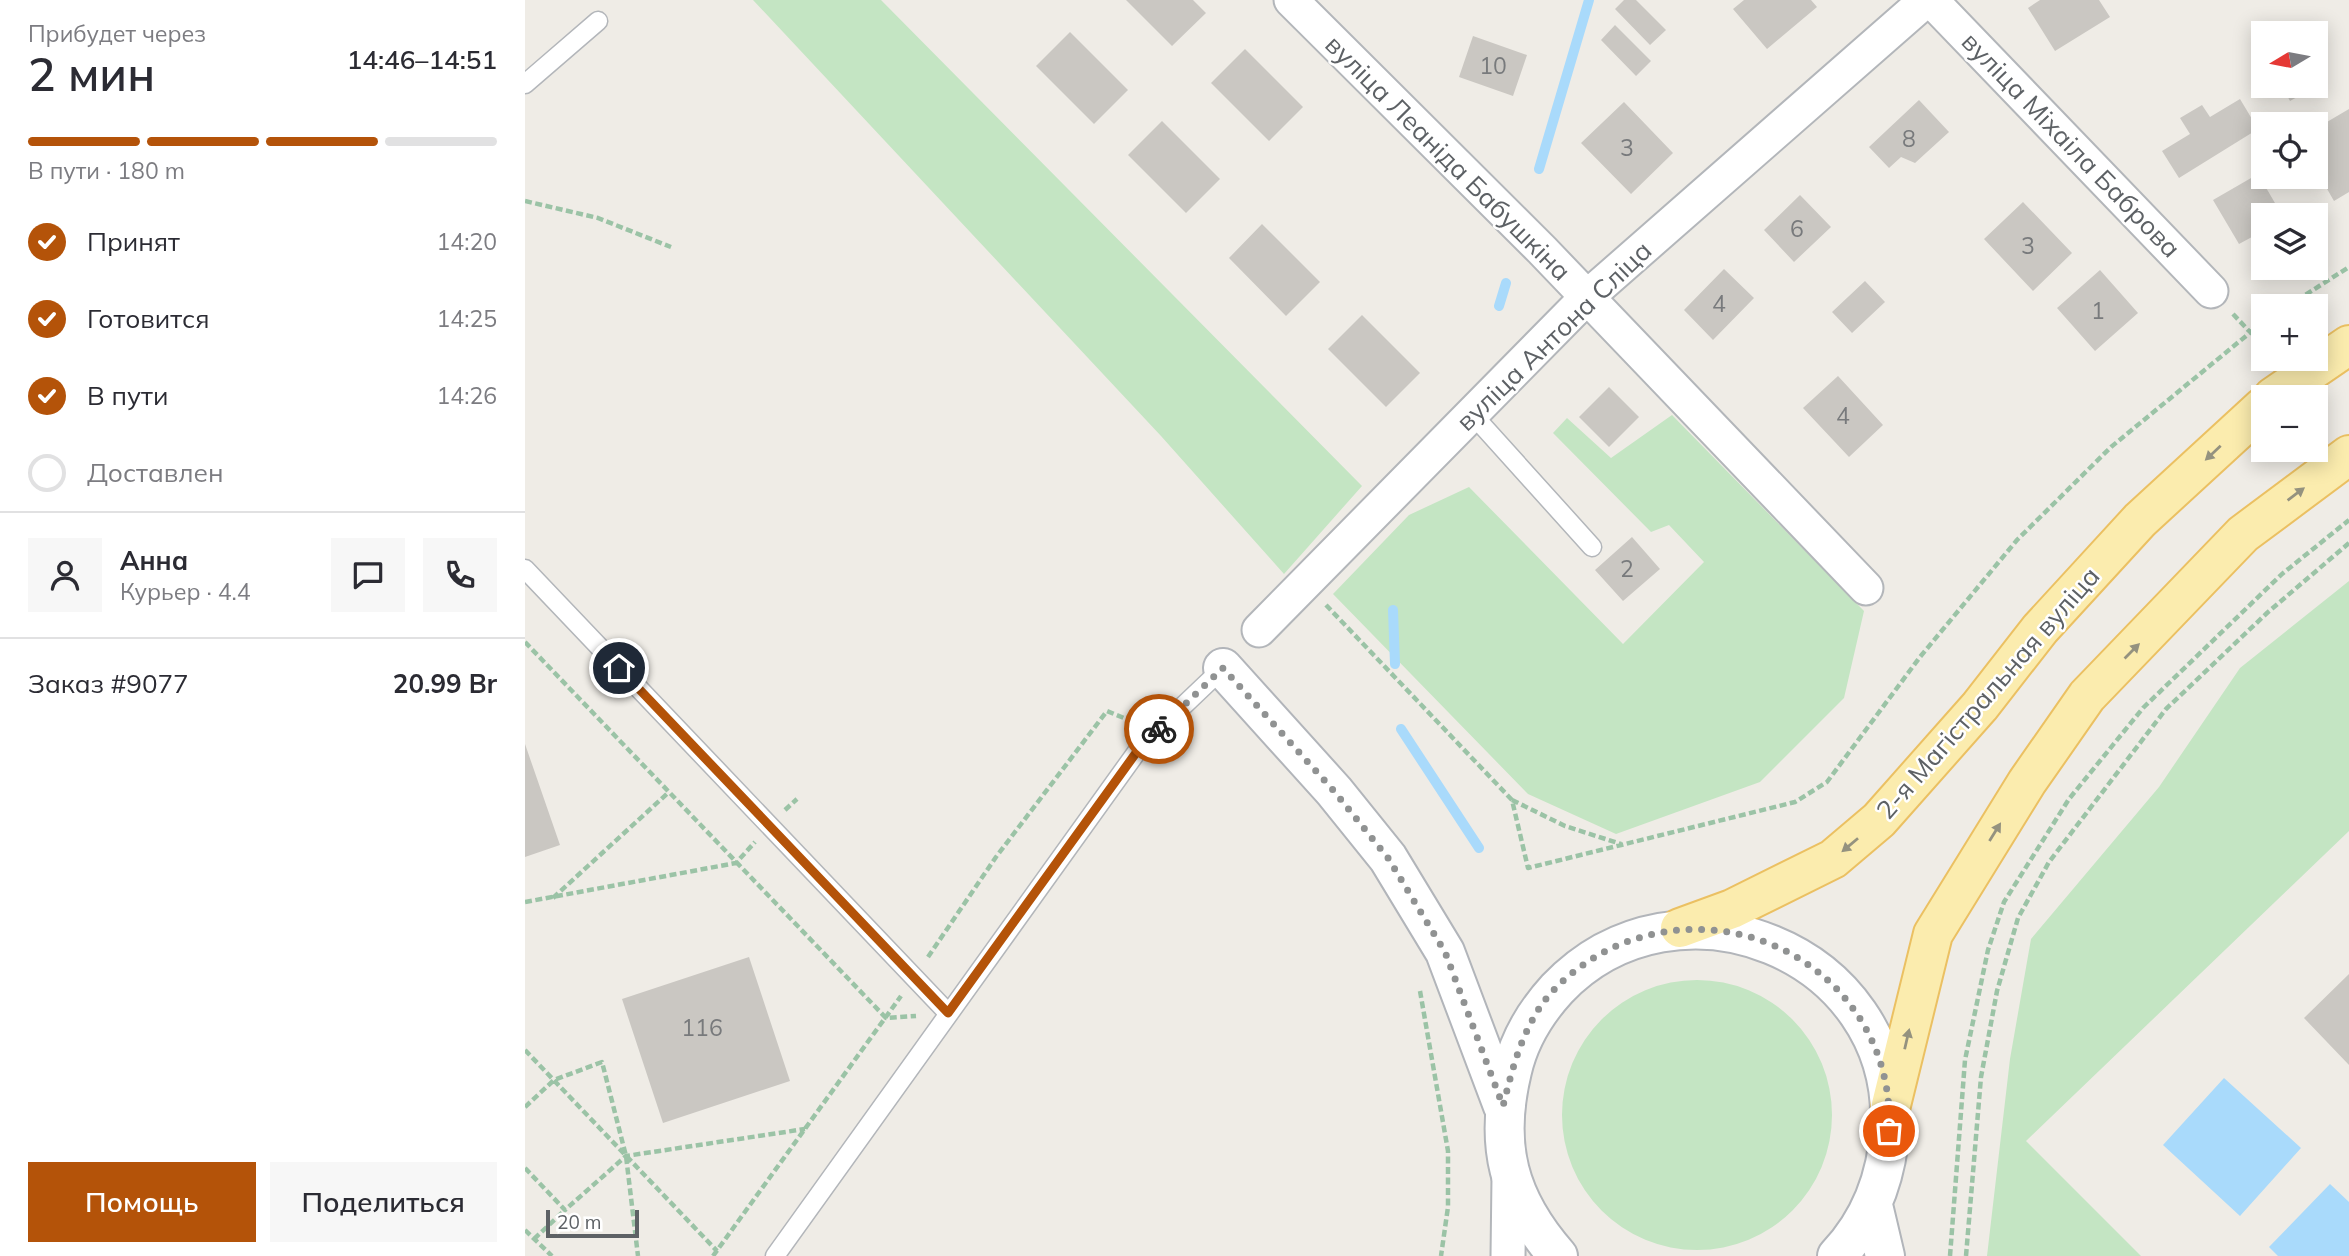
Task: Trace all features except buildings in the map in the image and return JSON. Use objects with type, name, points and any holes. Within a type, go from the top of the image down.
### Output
[{"type":"main road","points":[[2291,385],[2349,345]]},
{"type":"main road","name":"2-я Магістральная вуліца","points":[[1679,929],[1732,909],[1833,859],[1879,820],[1980,706],[2040,629],[2130,530],[2251,418]]},
{"type":"main road","points":[[1837,1256],[1852,1240],[1873,1205],[1888,1157],[1891,1105],[1933,934],[2027,782],[2087,696],[2243,534],[2349,454]]},
{"type":"main road","points":[[1223,668],[1334,791],[1388,858],[1445,952],[1503,1106]]},
{"type":"main road","points":[[1558,1256],[1534,1228],[1509,1171],[1503,1134],[1503,1106],[1516,1050],[1541,1006],[1573,973],[1602,953],[1633,939],[1679,929],[1734,932],[1773,943],[1820,972],[1848,1000],[1870,1034],[1884,1069],[1891,1105]]},
{"type":"main road","points":[[1873,1205],[1885,1256]]},
{"type":"street","name":"вуліца Леаніда Бабушкіна","points":[[1291,0],[1866,587]]},
{"type":"street","name":"вуліца Антона Сліца","points":[[1259,630],[1585,298],[1929,0]]},
{"type":"street","name":"вуліца Міхаіла Баброва","points":[[1929,0],[2211,291]]},
{"type":"street","points":[[1508,1256],[1509,1171]]},
{"type":"lane","points":[[525,84],[597,21]]},
{"type":"lane","points":[[1473,415],[1592,547]]},
{"type":"lane","points":[[525,569],[948,1013]]},
{"type":"lane","points":[[775,1256],[1141,746],[1223,668]]},
{"type":"path","points":[[525,201],[598,218],[671,247]]},
{"type":"path","points":[[2307,294],[2349,267]]},
{"type":"path","points":[[1512,800],[1528,868],[1795,802],[1827,782],[1920,657],[2017,540],[2111,447],[2251,332]]},
{"type":"path","points":[[1950,1256],[1965,1060],[1988,950],[2004,902],[2069,799],[2143,708],[2282,574],[2349,520]]},
{"type":"path","points":[[1966,1256],[1981,1077],[1997,991],[2018,918],[2049,862],[2166,709],[2267,613],[2349,543]]},
{"type":"path","points":[[1306,584],[1512,800],[1565,826],[1621,845]]},
{"type":"path","points":[[525,642],[886,1018]]},
{"type":"path","points":[[551,899],[669,792]]},
{"type":"path","points":[[525,902],[736,863],[769,825],[797,799]]},
{"type":"path","points":[[1418,980],[1448,1151],[1448,1207],[1441,1256]]},
{"type":"path","points":[[525,1050],[717,1251]]},
{"type":"path","points":[[525,1107],[554,1080],[602,1062],[627,1156],[638,1256]]},
{"type":"path","points":[[534,1239],[627,1156],[806,1128]]},
{"type":"path","points":[[525,1168],[565,1210]]},
{"type":"path","points":[[525,1230],[552,1256]]},
{"type":"green space","points":[[753,0],[881,0],[1362,486],[1284,574],[1161,436]]},
{"type":"green space","points":[[1672,415],[1864,611],[1844,698],[1760,782],[1616,834],[1528,794],[1333,594],[1409,515],[1469,487],[1623,644],[1704,562],[1669,525],[1651,532],[1553,433],[1567,418],[1611,458]]},
{"type":"green space","points":[[2349,581],[2349,831],[2026,1141],[2141,1256],[1987,1256],[2010,1059],[2031,939],[2159,787],[2240,668]]},
{"type":"green space","points":[[1697,980],[1723,982],[1749,990],[1793,1019],[1822,1063],[1830,1089],[1830,1141],[1822,1167],[1793,1211],[1749,1240],[1723,1248],[1697,1250],[1671,1248],[1645,1240],[1601,1211],[1572,1167],[1564,1141],[1562,1115],[1564,1089],[1572,1063],[1601,1019],[1645,990],[1671,982]]},
{"type":"water","points":[[2224,1078],[2301,1148],[2240,1216],[2163,1145]]},
{"type":"water","points":[[2330,1184],[2349,1202],[2349,1256],[2278,1256],[2269,1247]]},
{"type":"waterway","points":[[1539,169],[1589,0]]},
{"type":"waterway","points":[[1499,306],[1506,283]]},
{"type":"waterway","points":[[1393,610],[1395,664]]},
{"type":"waterway","points":[[1401,729],[1479,848]]},
{"type":"way so far","points":[[1159,729],[1223,668],[1334,791],[1388,858],[1445,952],[1503,1106],[1516,1050],[1541,1006],[1573,973],[1602,953],[1633,939],[1679,929],[1734,932],[1773,943],[1820,972],[1848,1000],[1870,1034],[1884,1069],[1891,1105],[1889,1131]]},
{"type":"route","points":[[619,668],[948,1013],[1141,746],[1159,729]]}]
